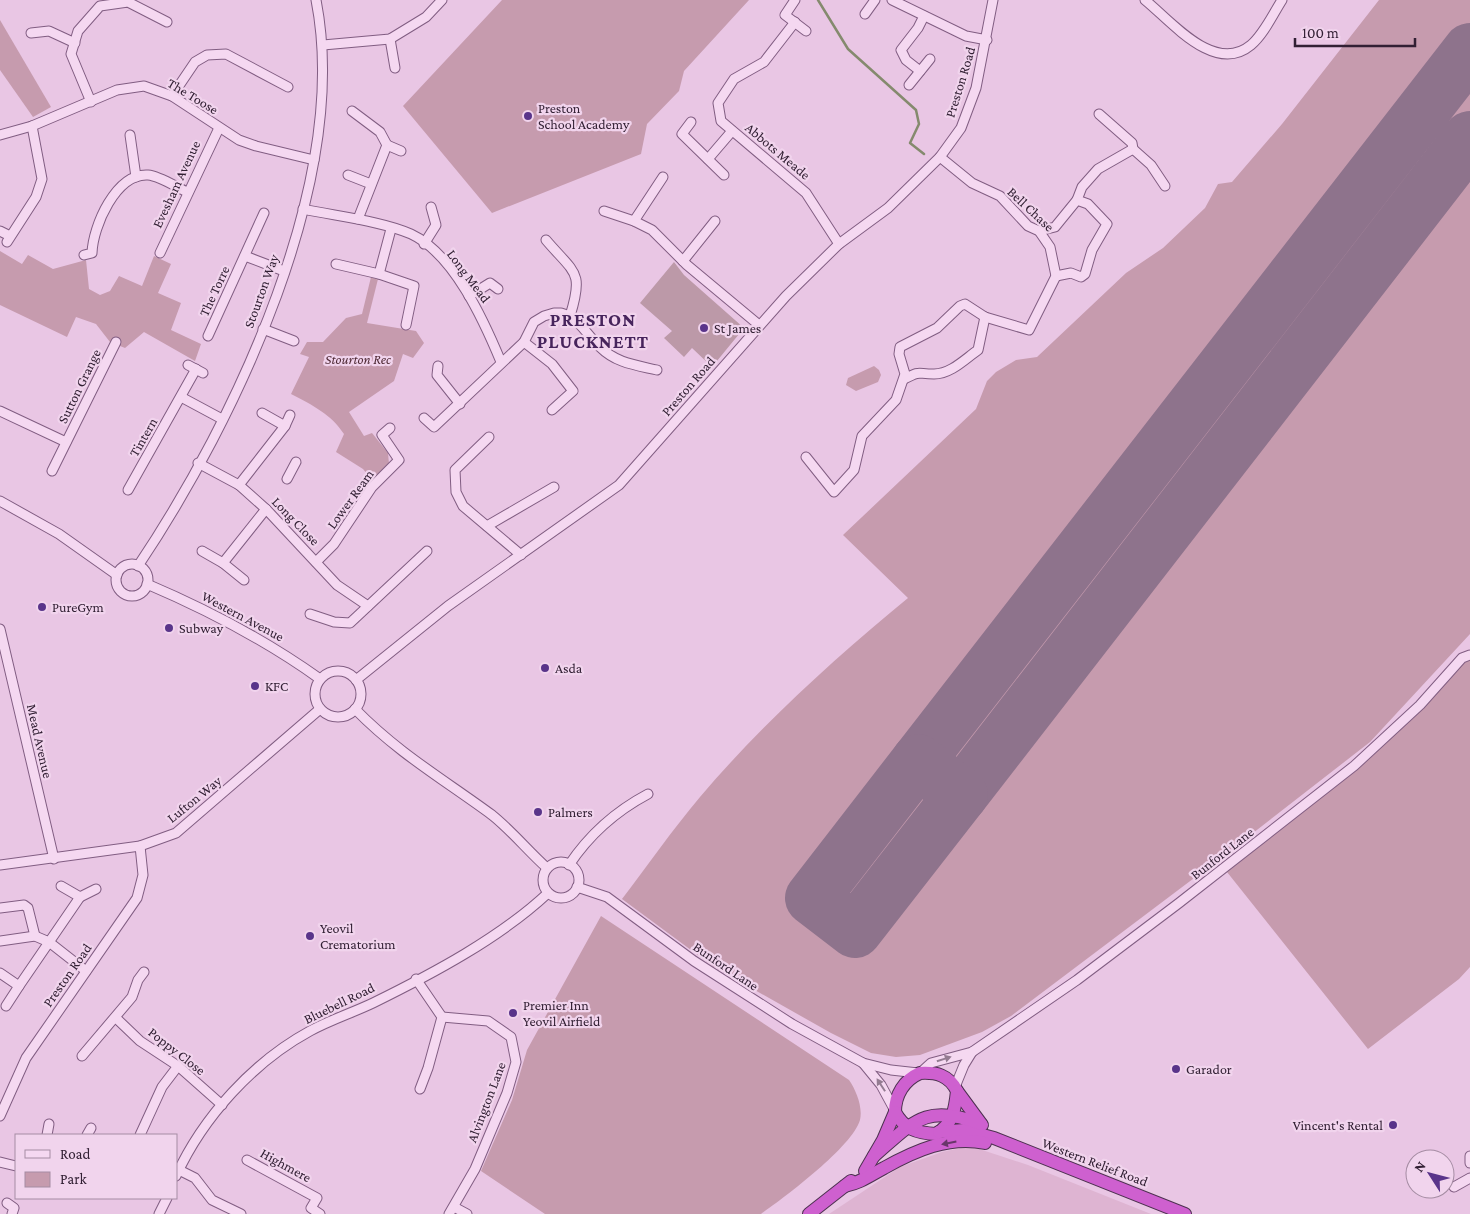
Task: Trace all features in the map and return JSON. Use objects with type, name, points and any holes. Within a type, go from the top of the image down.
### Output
[{"type":"highway","name":"Western Relief Road","points":[[919,1073],[938,1074],[948,1078],[981,1124],[994,1138]]},
{"type":"highway","points":[[865,1171],[874,1156],[894,1111],[900,1089],[919,1073]]},
{"type":"highway","points":[[809,1214],[865,1171],[930,1139],[954,1115],[956,1089]]},
{"type":"highway","points":[[894,1111],[908,1127],[919,1132],[937,1133]]},
{"type":"highway","points":[[874,1156],[908,1127],[930,1115],[954,1115],[981,1124]]},
{"type":"highway","name":"Western Relief Road","points":[[937,1133],[964,1130],[994,1138],[1185,1214]]},
{"type":"highway","points":[[845,1186],[864,1181],[883,1168],[935,1146],[971,1140],[999,1148],[1014,1146]]},
{"type":"street","name":"Stourton Way","points":[[138,566],[168,521],[222,419],[263,328],[284,271],[303,209],[314,160],[322,104],[323,45],[316,0]]},
{"type":"street","points":[[323,45],[390,39],[426,17],[442,0]]},
{"type":"street","points":[[795,0],[785,15],[806,30]]},
{"type":"street","points":[[864,14],[876,0]]},
{"type":"street","points":[[892,0],[966,36],[987,40]]},
{"type":"street","name":"Preston Road","points":[[356,680],[448,606],[620,485],[759,325],[838,244],[888,208],[940,157],[961,128],[976,88],[987,40],[993,0]]},
{"type":"street","points":[[1146,0],[1206,50],[1213,53],[1232,54],[1252,44],[1282,0]]},
{"type":"street","points":[[91,102],[71,54],[78,31],[100,6],[105,2],[128,2],[167,22]]},
{"type":"street","points":[[920,71],[906,60],[901,50],[918,28],[924,16]]},
{"type":"street","name":"Abbots Meade","points":[[795,22],[764,62],[734,79],[718,103],[721,122],[806,193],[838,244]]},
{"type":"street","points":[[31,34],[49,31],[75,43]]},
{"type":"street","points":[[390,39],[395,68]]},
{"type":"street","points":[[172,96],[195,62],[207,55],[226,54],[288,87]]},
{"type":"street","points":[[909,85],[930,59]]},
{"type":"street","name":"The Toose","points":[[0,135],[32,126],[117,90],[132,87],[152,88],[172,96],[239,140],[314,160]]},
{"type":"street","points":[[352,111],[380,132],[387,145],[401,151]]},
{"type":"street","points":[[1099,114],[1132,143],[1133,150],[1151,165],[1165,186]]},
{"type":"street","points":[[691,122],[682,134],[724,175]]},
{"type":"street","points":[[0,231],[8,239],[36,197],[42,179],[32,126]]},
{"type":"street","name":"Evesham Avenue","points":[[160,253],[187,192],[219,128]]},
{"type":"street","name":"Abbots Meade","points":[[708,159],[732,131]]},
{"type":"street","points":[[130,135],[136,177]]},
{"type":"street","points":[[358,219],[387,145]]},
{"type":"street","points":[[1050,246],[1055,227],[1078,200],[1082,187],[1098,169],[1133,150]]},
{"type":"street","name":"Bell Chase","points":[[940,157],[972,183],[1000,196],[1028,226],[1039,231],[1050,246],[1056,276]]},
{"type":"street","points":[[84,255],[92,253],[92,240],[114,193],[131,178],[149,175],[187,192]]},
{"type":"street","points":[[348,175],[372,184]]},
{"type":"street","points":[[634,221],[663,177]]},
{"type":"street","points":[[806,458],[834,492],[854,470],[862,436],[896,400],[904,379],[900,347],[937,328],[960,306],[965,304],[985,317],[1029,330],[1056,276],[1071,273],[1081,277],[1085,274],[1092,250],[1107,224],[1088,204],[1078,200]]},
{"type":"street","points":[[424,244],[436,225],[431,207]]},
{"type":"street","name":"Long Mead","points":[[303,209],[358,219],[411,234],[424,244],[442,258],[480,311],[501,362]]},
{"type":"street","points":[[604,211],[634,221],[652,230],[682,261],[759,325]]},
{"type":"street","name":"The Torre","points":[[207,336],[264,213]]},
{"type":"street","points":[[682,261],[715,221]]},
{"type":"street","points":[[1039,231],[1055,227]]},
{"type":"street","points":[[379,274],[391,229]]},
{"type":"street","points":[[546,240],[577,276],[578,290],[570,316]]},
{"type":"street","name":"The Torre","points":[[245,256],[284,271]]},
{"type":"street","points":[[336,264],[379,274],[414,286],[406,325]]},
{"type":"street","points":[[469,296],[490,283],[498,289]]},
{"type":"street","points":[[424,418],[434,429],[501,362],[524,342],[534,322],[544,316],[561,313],[570,316],[577,321],[599,346],[614,358],[626,364],[657,370]]},
{"type":"street","points":[[904,379],[920,371],[934,374],[950,370],[978,350],[985,317]]},
{"type":"street","points":[[263,328],[294,341]]},
{"type":"street","name":"Sutton Grange","points":[[52,471],[116,342]]},
{"type":"street","points":[[524,342],[552,364],[573,391],[552,410]]},
{"type":"street","points":[[438,366],[437,376],[460,404]]},
{"type":"street","name":"Tintern","points":[[128,490],[196,369]]},
{"type":"street","points":[[181,397],[222,419]]},
{"type":"street","name":"Sutton Grange","points":[[0,411],[66,442]]},
{"type":"street","points":[[262,413],[285,426]]},
{"type":"street","points":[[239,485],[285,426],[290,415]]},
{"type":"street","name":"Lower Ream","points":[[316,562],[334,544],[372,487],[399,460],[382,435],[390,428]]},
{"type":"street","points":[[489,437],[485,447],[455,470],[456,492],[463,506],[521,555]]},
{"type":"street","points":[[287,479],[296,462]]},
{"type":"street","name":"Long Close","points":[[198,463],[239,485],[266,509],[337,585],[368,606]]},
{"type":"street","points":[[487,526],[554,487]]},
{"type":"street","points":[[0,501],[59,534],[117,575]]},
{"type":"street","points":[[223,563],[266,509]]},
{"type":"street","points":[[310,614],[334,622],[350,623],[427,551]]},
{"type":"street","points":[[202,552],[223,563],[244,580]]},
{"type":"street","points":[[138,566],[147,575],[147,584],[139,594],[130,596],[118,589],[117,575],[123,567],[138,566]]},
{"type":"street","name":"Western Avenue","points":[[147,584],[184,599],[256,638],[320,679]]},
{"type":"street","name":"Mead Avenue","points":[[0,629],[54,859]]},
{"type":"street","name":"Bunford Lane","points":[[577,886],[607,897],[694,962],[757,1003],[863,1063],[919,1073],[931,1063],[972,1052],[1077,980],[1318,796],[1389,735],[1437,688],[1462,658],[1470,655]]},
{"type":"street","points":[[338,671],[356,680],[361,692],[355,709],[349,714],[336,717],[330,716],[320,709],[315,694],[320,679],[332,672],[338,671]]},
{"type":"street","name":"Lufton Way","points":[[0,865],[140,846],[161,840],[188,824],[320,709]]},
{"type":"street","points":[[355,709],[381,736],[402,753],[507,828],[547,868]]},
{"type":"street","points":[[570,865],[602,826],[635,801],[648,794]]},
{"type":"street","name":"Preston Road","points":[[0,1116],[4,1096],[26,1058],[137,898],[144,875],[140,846]]},
{"type":"street","points":[[558,863],[570,865],[576,872],[577,886],[570,896],[564,898],[548,893],[543,884],[544,873],[547,868],[558,863]]},
{"type":"street","points":[[61,886],[80,897]]},
{"type":"street","points":[[6,1006],[80,897],[96,889]]},
{"type":"street","name":"Bluebell Road","points":[[178,1173],[190,1150],[222,1105],[259,1068],[310,1031],[372,1004],[523,917],[548,893]]},
{"type":"street","points":[[0,908],[24,905],[28,908],[34,936]]},
{"type":"street","points":[[0,941],[34,936],[49,942],[86,971]]},
{"type":"street","points":[[82,1056],[132,998],[138,980],[144,972]]},
{"type":"street","points":[[0,973],[19,986]]},
{"type":"street","points":[[416,979],[442,1017],[428,1068],[420,1089]]},
{"type":"street","name":"Alvington Lane","points":[[442,1017],[488,1021],[511,1038],[516,1062],[507,1093],[475,1169],[452,1210]]},
{"type":"street","name":"Poppy Close","points":[[116,1018],[140,1040],[178,1066],[222,1105]]},
{"type":"street","name":"Bunford Lane","points":[[956,1089],[964,1065],[972,1052]]},
{"type":"street","name":"Bunford Lane","points":[[863,1063],[881,1085],[894,1111]]},
{"type":"street","points":[[140,1134],[162,1088],[178,1066]]},
{"type":"street","points":[[47,1134],[49,1124]]},
{"type":"street","points":[[1470,1156],[1470,1163]]},
{"type":"street","name":"Highmere","points":[[248,1160],[318,1198],[311,1208],[320,1214]]},
{"type":"street","points":[[0,1162],[15,1166]]},
{"type":"street","points":[[178,1173],[194,1178],[212,1200],[241,1214]]},
{"type":"street","points":[[1455,1186],[1470,1178]]},
{"type":"street","points":[[160,1212],[166,1199]]},
{"type":"street","points":[[7,1203],[14,1208],[12,1214]]},
{"type":"street","points":[[452,1210],[467,1214]]},
{"type":"shaded area","points":[[674,262],[684,275],[744,328],[712,367],[692,348],[684,357],[664,338],[672,331],[640,303]]},
{"type":"shaded area","points":[[970,1146],[1028,1165],[1151,1214],[829,1214],[900,1167],[942,1152]]},
{"type":"green space","name":"Preston School Academy","points":[[502,0],[749,0],[684,71],[679,91],[647,124],[641,154],[492,213],[403,106]]},
{"type":"green space","points":[[1379,0],[1470,0],[1470,634],[1370,742],[1226,854],[1011,1016],[982,1032],[920,1055],[896,1057],[871,1053],[831,1033],[714,967],[622,899],[690,809],[748,744],[826,668],[908,598],[843,535],[976,409],[987,381],[996,372],[1016,360],[1037,357],[1126,273],[1163,248],[1205,208],[1218,184],[1232,182],[1282,124]]},
{"type":"green space","points":[[0,20],[51,107],[33,117],[0,70]]},
{"type":"green space","points":[[0,251],[22,264],[28,255],[53,269],[86,260],[89,289],[100,295],[110,291],[119,276],[142,286],[154,256],[171,264],[158,293],[181,303],[171,330],[201,344],[195,361],[144,332],[125,348],[110,342],[96,324],[76,317],[67,337],[0,305]]},
{"type":"green space","name":"Stourton Rec","points":[[371,277],[378,279],[367,323],[416,331],[424,343],[413,358],[403,354],[394,381],[349,412],[364,436],[372,433],[388,453],[389,464],[373,481],[363,469],[336,452],[344,434],[339,427],[321,411],[291,394],[309,357],[300,354],[307,342],[323,342],[346,318],[362,314]]},
{"type":"green space","points":[[874,366],[881,375],[878,382],[856,391],[846,385],[848,378]]},
{"type":"green space","points":[[1470,659],[1470,967],[1459,979],[1368,1049],[1227,872],[1352,772],[1465,660]]},
{"type":"green space","points":[[601,916],[849,1080],[854,1089],[860,1104],[861,1115],[854,1131],[845,1144],[816,1171],[761,1214],[545,1214],[481,1171],[512,1100],[527,1050]]},
{"type":"waterway","points":[[818,0],[848,49],[916,110],[919,124],[910,143],[924,154]]},
{"type":"runway","points":[[1470,50],[918,761],[961,795],[1470,138]]},
{"type":"runway","points":[[918,761],[961,795],[855,931],[812,898],[918,761]]},
{"type":"place","name":"Preston School Academy","points":[[528,116]]},
{"type":"place","name":"St James","points":[[704,328]]},
{"type":"place","name":"PureGym","points":[[42,607]]},
{"type":"place","name":"Subway","points":[[169,628]]},
{"type":"place","name":"Asda","points":[[545,668]]},
{"type":"place","name":"KFC","points":[[255,686]]},
{"type":"place","name":"Palmers","points":[[538,812]]},
{"type":"place","name":"Yeovil Crematorium","points":[[310,936]]},
{"type":"place","name":"Premier Inn Yeovil Airfield","points":[[513,1013]]},
{"type":"place","name":"Garador","points":[[1176,1069]]},
{"type":"place","name":"Vincent's Rental","points":[[1393,1125]]},
{"type":"district","name":"PRESTON PLUCKNETT","points":[[593,330]]}]
